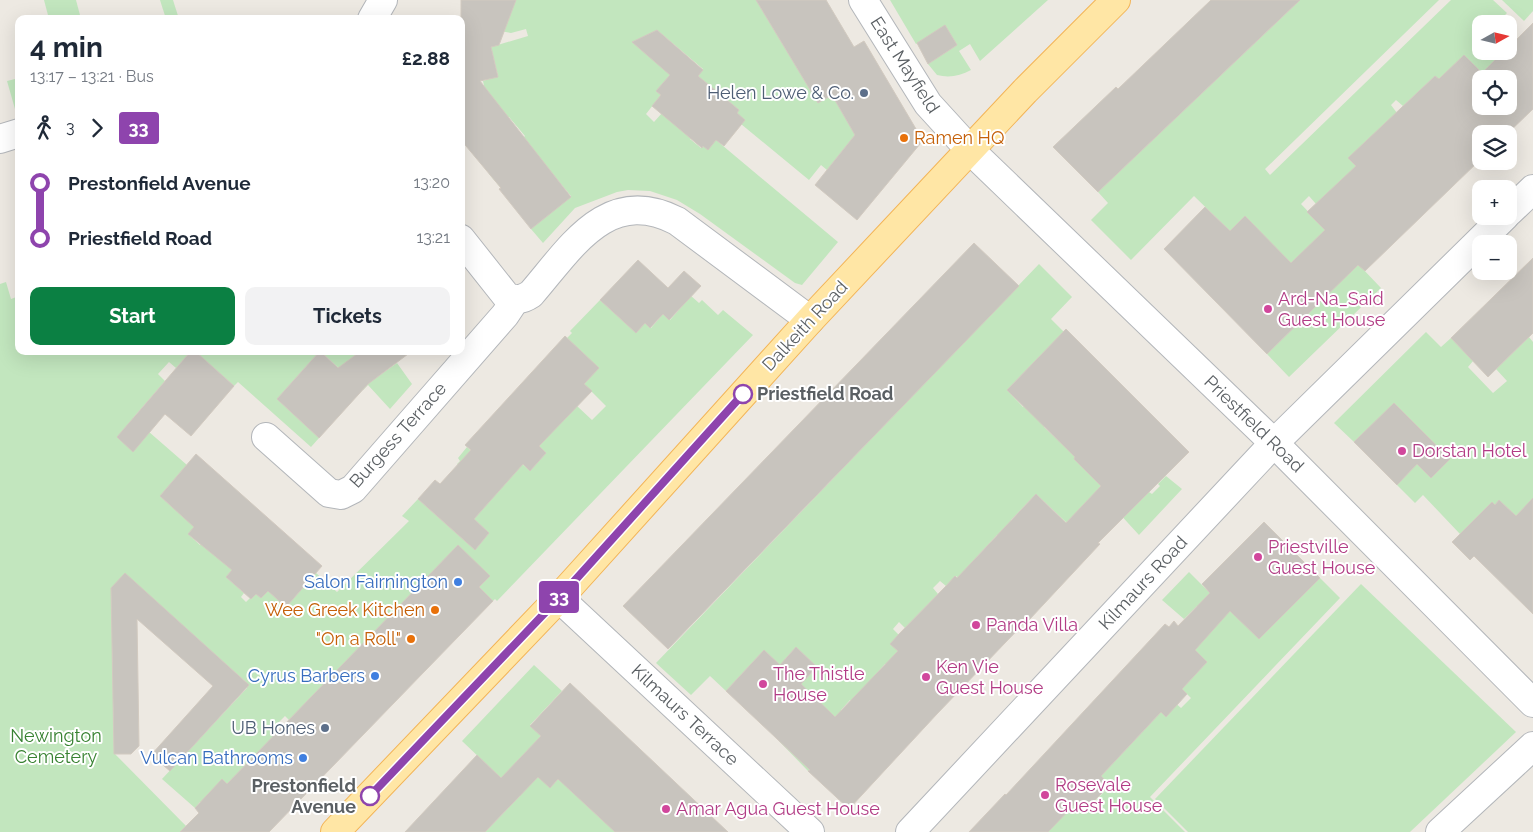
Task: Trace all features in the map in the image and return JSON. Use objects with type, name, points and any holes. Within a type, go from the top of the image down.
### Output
[{"type":"main road","name":"Dalkeith Road","points":[[335,832],[559,598],[810,320],[1071,44],[1116,0]]},
{"type":"street","name":"East Mayfield","points":[[863,0],[928,104],[970,150]]},
{"type":"street","points":[[0,139],[15,134]]},
{"type":"street","name":"Priestfield Road","points":[[970,150],[1274,443],[1533,703]]},
{"type":"street","points":[[1517,204],[1533,189]]},
{"type":"street","points":[[465,244],[507,297],[515,300],[524,299],[531,294],[588,228],[601,219],[632,210],[657,212],[677,221],[810,320]]},
{"type":"street","name":"Kilmaurs Road","points":[[910,832],[1274,443],[1496,225]]},
{"type":"street","name":"Burgess Terrace","points":[[266,437],[329,493],[341,495],[353,489],[505,315],[515,300]]},
{"type":"street","name":"Kilmaurs Terrace","points":[[559,598],[810,832]]},
{"type":"street","points":[[1440,832],[1533,746]]},
{"type":"green space","points":[[44,0],[76,0],[80,15],[48,15]]},
{"type":"green space","points":[[160,0],[173,0],[178,15],[165,15]]},
{"type":"green space","points":[[516,0],[756,0],[818,103],[832,95],[855,135],[827,170],[821,165],[809,180],[741,124],[737,113],[739,110],[698,76],[703,69],[657,30],[632,42],[672,73],[656,91],[661,95],[646,114],[654,122],[662,113],[691,137],[690,139],[701,148],[703,146],[708,149],[716,140],[838,242],[802,285],[795,283],[700,214],[677,200],[650,191],[628,190],[617,192],[575,208],[543,243],[531,229],[571,196],[550,171],[501,188],[489,174],[509,158],[505,153],[525,136],[509,117],[489,133],[485,128],[465,145],[465,135],[488,104],[483,81],[498,76],[491,47],[528,36],[526,29],[511,33],[477,27]]},
{"type":"green space","points":[[890,0],[1048,0],[980,61],[970,44],[959,51],[971,70],[959,75],[946,76],[937,75],[928,64],[957,45],[945,26],[916,44]]},
{"type":"green space","points":[[1300,0],[1439,0],[1265,169],[1270,175],[1451,0],[1493,0],[1507,13],[1505,15],[1472,15],[1472,60],[1495,60],[1485,70],[1479,70],[1464,55],[1455,64],[1457,97],[1435,76],[1403,106],[1396,100],[1391,105],[1397,113],[1349,158],[1370,181],[1316,204],[1309,196],[1301,204],[1381,288],[1289,377],[1267,354],[1329,293],[1296,258],[1271,282],[1230,231],[1194,196],[1131,260],[1091,220],[1108,203],[1098,192]]},
{"type":"green space","points":[[1502,0],[1533,0],[1533,11],[1524,21]]},
{"type":"green space","points":[[15,79],[15,109],[7,81]]},
{"type":"green space","points":[[1039,264],[1072,297],[1051,319],[1064,332],[1007,390],[1023,407],[1033,398],[1062,407],[1044,427],[1061,443],[1119,385],[1117,415],[1074,459],[1090,475],[1152,494],[1166,476],[1182,489],[1139,535],[1117,511],[1069,525],[1036,494],[1011,520],[1027,535],[1013,550],[997,535],[974,560],[988,608],[956,576],[946,586],[940,581],[933,588],[938,594],[905,628],[899,622],[893,629],[899,635],[891,644],[922,675],[885,664],[876,674],[882,680],[856,705],[850,700],[841,710],[854,723],[808,771],[779,741],[817,700],[799,682],[802,678],[807,678],[817,667],[796,647],[785,659],[786,663],[782,667],[764,650],[726,691],[710,676],[691,695],[656,663]]},
{"type":"green space","name":"Newington Cemetery","points":[[6,282],[11,299],[15,298],[15,355],[187,355],[176,368],[169,362],[158,374],[165,381],[133,418],[187,465],[160,496],[170,505],[205,465],[195,527],[188,534],[200,545],[207,537],[272,525],[226,577],[244,593],[241,597],[246,602],[255,593],[261,598],[268,591],[286,607],[316,573],[337,592],[409,521],[402,516],[418,499],[475,550],[489,533],[474,519],[493,497],[457,464],[460,461],[458,458],[467,447],[503,479],[519,461],[530,471],[546,453],[499,411],[567,416],[577,406],[592,420],[606,406],[584,384],[598,368],[567,338],[572,333],[570,331],[600,300],[636,333],[645,323],[651,328],[663,314],[670,320],[690,295],[699,303],[702,300],[718,315],[723,310],[753,335],[497,601],[495,599],[493,601],[447,557],[289,720],[285,716],[271,730],[275,735],[205,807],[200,802],[195,808],[162,779],[247,688],[246,682],[125,574],[111,589],[114,753],[192,832],[0,832],[0,284]]},
{"type":"green space","points":[[1426,332],[1441,347],[1451,338],[1473,361],[1468,367],[1493,393],[1507,381],[1496,369],[1529,337],[1533,342],[1533,517],[1524,508],[1516,516],[1499,500],[1495,505],[1492,503],[1460,534],[1423,495],[1415,503],[1397,485],[1417,464],[1431,478],[1450,459],[1394,404],[1354,442],[1334,423]]},
{"type":"green space","points":[[199,355],[316,355],[277,399],[319,438],[311,447],[238,382],[234,386]]},
{"type":"green space","points":[[324,355],[363,355],[376,378],[397,363],[412,384],[390,409],[368,385],[363,390]]},
{"type":"green space","points":[[1189,572],[1219,602],[1257,606],[1242,622],[1259,639],[1320,578],[1340,598],[1150,797],[1185,832],[1048,832],[1049,802],[1064,815],[1075,804],[1084,812],[1111,785],[1101,776],[1161,712],[1166,717],[1172,700],[1181,708],[1191,698],[1182,689],[1207,662],[1195,650],[1197,606],[1184,619],[1162,600]]},
{"type":"green space","points":[[1361,584],[1516,732],[1410,832],[1188,832],[1155,799]]},
{"type":"green space","points":[[534,665],[562,691],[530,725],[541,736],[550,788],[571,765],[585,804],[603,821],[644,832],[485,832],[520,796],[462,741]]},
{"type":"building","points":[[461,0],[516,0],[499,45],[491,47],[498,77],[480,81],[571,197],[531,229],[499,189],[501,188],[465,145],[465,15],[461,15]]},
{"type":"building","points":[[756,0],[826,0],[854,47],[864,41],[919,134],[920,144],[857,220],[815,185],[855,135],[832,95],[818,103]]},
{"type":"building","points":[[1211,0],[1300,0],[1098,192],[1053,147],[1116,87],[1118,89]]},
{"type":"building","points":[[1533,23],[1533,109],[1516,125],[1472,125],[1472,168],[1365,271],[1358,265],[1267,354],[1164,249],[1205,207],[1230,231],[1245,216],[1291,263],[1325,230],[1307,212],[1356,166],[1348,158],[1435,76],[1439,79],[1464,55],[1479,70],[1472,70],[1472,115],[1517,115],[1517,70],[1485,70],[1495,60],[1518,60],[1518,38]]},
{"type":"building","points":[[945,25],[957,45],[928,64],[917,43]]},
{"type":"building","points":[[657,30],[703,70],[698,76],[739,110],[737,113],[745,120],[724,146],[716,140],[708,150],[703,146],[702,148],[652,106],[661,95],[656,91],[670,75],[632,42]]},
{"type":"building","points":[[974,243],[1019,286],[668,649],[623,606]]},
{"type":"building","points":[[1533,258],[1533,333],[1488,377],[1451,338],[1510,280],[1517,280],[1517,274]]},
{"type":"building","points":[[638,260],[668,288],[684,271],[701,286],[669,320],[663,314],[650,328],[645,323],[636,333],[600,300]]},
{"type":"building","points":[[1066,329],[1189,452],[1098,543],[1100,544],[1029,620],[937,714],[849,809],[726,691],[764,650],[780,665],[796,647],[817,667],[801,684],[835,717],[898,651],[890,644],[899,634],[955,576],[957,578],[1036,494],[1066,523],[1101,486],[1074,459],[1075,457],[1007,390]]},
{"type":"building","points":[[565,336],[599,368],[584,384],[592,391],[539,446],[546,453],[530,471],[523,464],[474,519],[489,533],[475,550],[418,499],[435,480],[440,484],[471,450],[465,445]]},
{"type":"building","points":[[188,355],[199,355],[234,386],[191,436],[165,414],[133,452],[117,437]]},
{"type":"building","points":[[316,355],[324,355],[338,368],[356,355],[407,355],[368,384],[319,438],[277,399]]},
{"type":"building","name":"Dorstan Hotel","points":[[1394,403],[1450,459],[1431,478],[1417,464],[1397,485],[1354,442]]},
{"type":"building","points":[[196,454],[322,566],[286,607],[268,591],[261,598],[256,594],[251,599],[226,577],[232,570],[188,534],[194,527],[160,496]]},
{"type":"building","points":[[1533,498],[1533,614],[1474,556],[1470,560],[1452,542],[1492,502],[1495,505],[1499,500],[1516,516]]},
{"type":"building","points":[[1264,522],[1320,578],[1259,639],[1230,611],[1195,650],[1207,662],[1182,689],[1187,694],[1166,717],[1161,712],[1101,776],[1110,785],[1083,812],[1075,804],[1048,832],[969,832],[1006,795],[1165,624],[1169,627],[1174,621],[1178,626],[1210,593],[1202,584]]},
{"type":"building","points":[[458,545],[490,576],[479,587],[493,601],[269,832],[180,832],[199,813],[195,808],[222,779],[227,784]]},
{"type":"building","points":[[125,573],[249,685],[170,771],[151,755],[213,686],[137,619],[139,746],[131,754],[114,754],[111,588]]},
{"type":"building","points":[[570,683],[728,832],[615,832],[558,779],[550,788],[538,777],[485,832],[405,832],[477,755],[501,778],[541,736],[530,726]]},
{"type":"bus line","name":"33","points":[[370,796],[559,598],[743,394]]},
{"type":"place","name":"Helen Lowe & Co.","points":[[864,93]]},
{"type":"place","name":"Ramen HQ","points":[[904,138]]},
{"type":"place","name":"Ard-Na_Said Guest House","points":[[1268,309]]},
{"type":"place","name":"Priestfield Road","points":[[743,394]]},
{"type":"place","name":"Dorstan Hotel","points":[[1402,451]]},
{"type":"place","name":"Priestville Guest House","points":[[1258,557]]},
{"type":"place","name":"Salon Fairnington","points":[[458,582]]},
{"type":"place","name":"Wee Greek Kitchen","points":[[435,610]]},
{"type":"place","name":"Panda Villa","points":[[976,625]]},
{"type":"place","name":"\"On a Roll\"","points":[[411,639]]},
{"type":"place","name":"Cyrus Barbers","points":[[375,676]]},
{"type":"place","name":"Ken Vie Guest House","points":[[926,677]]},
{"type":"place","name":"The Thistle House","points":[[763,684]]},
{"type":"place","name":"UB Hones","points":[[325,728]]},
{"type":"place","name":"Vulcan Bathrooms","points":[[303,758]]},
{"type":"place","name":"Rosevale Guest House","points":[[1045,795]]},
{"type":"place","name":"Prestonfield Avenue","points":[[370,796]]},
{"type":"place","name":"Amar Agua Guest House","points":[[666,809]]}]
